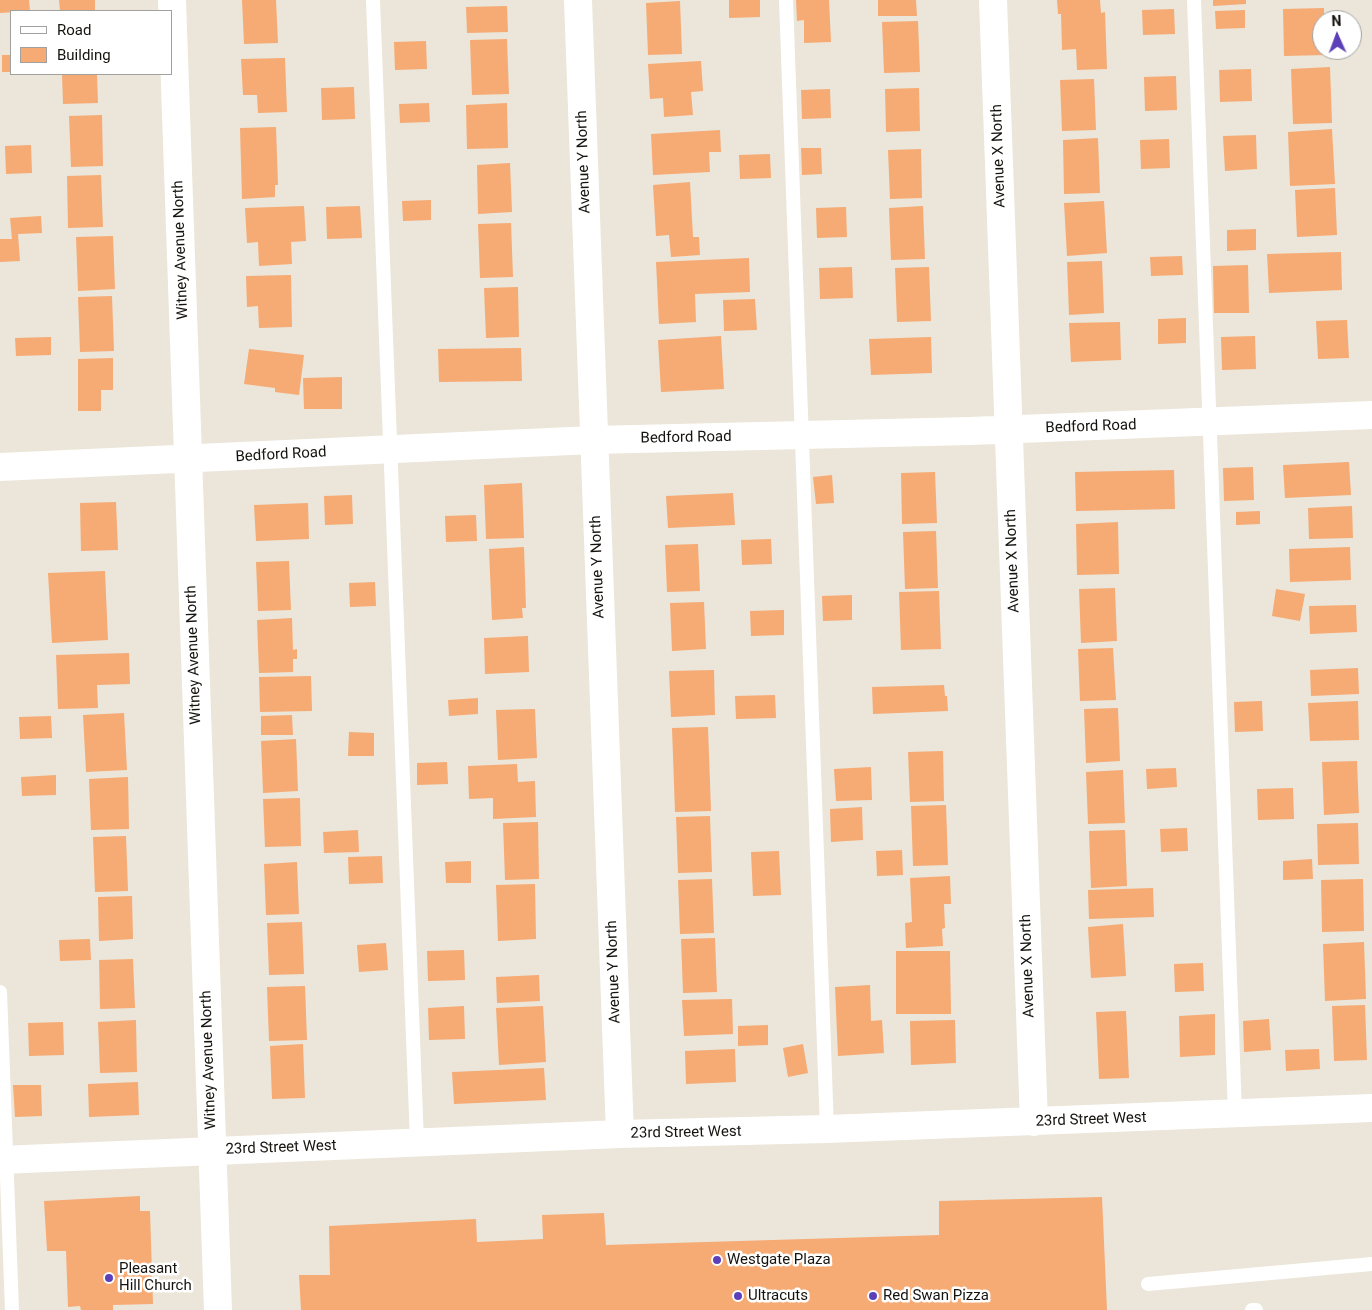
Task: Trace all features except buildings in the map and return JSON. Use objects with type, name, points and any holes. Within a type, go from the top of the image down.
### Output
[{"type":"street","name":"Witney Avenue North","points":[[172,0],[218,1310]]},
{"type":"street","name":"Avenue Y North","points":[[578,0],[620,1134]]},
{"type":"street","name":"Avenue X North","points":[[993,0],[1034,1122]]},
{"type":"street","name":"Bedford Road","points":[[0,467],[593,440],[1008,430],[1372,415]]},
{"type":"street","name":"23rd Street West","points":[[3,1160],[620,1134],[1034,1122],[1372,1108]]},
{"type":"lane","points":[[373,0],[417,1142]]},
{"type":"lane","points":[[786,0],[828,1129]]},
{"type":"lane","points":[[1194,0],[1235,1114]]},
{"type":"lane","points":[[0,992],[3,1160],[12,1310]]},
{"type":"lane","points":[[1148,1284],[1372,1264]]},
{"type":"place","name":"Westgate Plaza","points":[[717,1260]]},
{"type":"place","name":"Pleasant Hill Church","points":[[109,1278]]},
{"type":"place","name":"Ultracuts","points":[[738,1296]]},
{"type":"place","name":"Red Swan Pizza","points":[[873,1296]]}]
